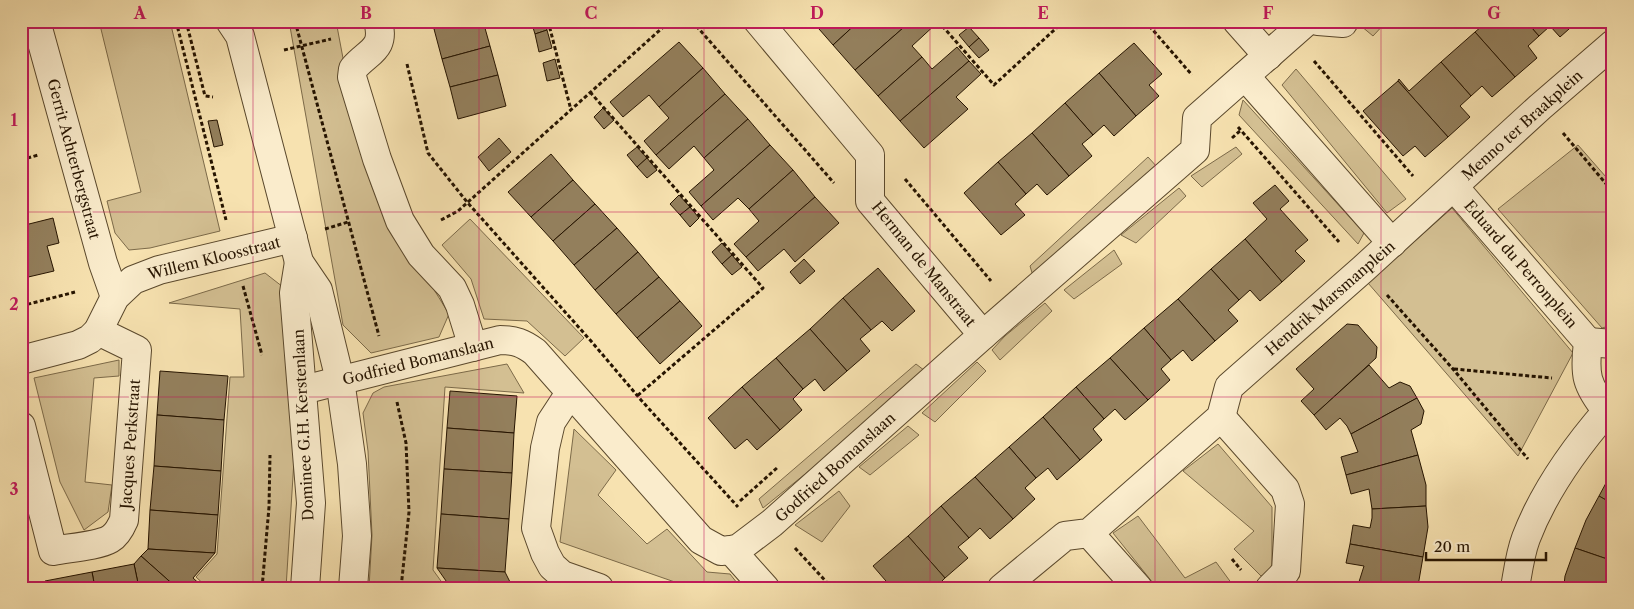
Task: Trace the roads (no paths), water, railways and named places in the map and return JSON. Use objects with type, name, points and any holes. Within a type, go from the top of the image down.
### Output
[{"type":"street","name":"Gerrit Achterbergstraat","points":[[36,21],[100,254],[112,290]]},
{"type":"street","name":"Herman de Manstraat","points":[[758,21],[870,155],[870,201],[983,335]]},
{"type":"street","points":[[1237,21],[1268,56]]},
{"type":"street","points":[[1318,21],[1342,23],[1344,21]]},
{"type":"street","name":"Dominee G.H. Kerstenlaan","points":[[238,26],[296,250],[318,290],[340,380],[352,464],[357,536],[353,588]]},
{"type":"street","name":"Godfried Bomanslaan","points":[[303,390],[500,340],[513,340],[525,344],[535,352],[701,540],[721,551],[739,548],[766,527],[1195,150],[1197,118],[1299,28]]},
{"type":"street","points":[[378,33],[374,52],[353,69],[352,77],[392,204],[421,255],[452,288],[460,305],[473,347]]},
{"type":"street","name":"Menno ter Braakplein","points":[[1445,195],[1613,44]]},
{"type":"street","points":[[1245,76],[1392,243]]},
{"type":"street","name":"Hendrik Marsmanplein","points":[[1221,417],[1229,387],[1445,195]]},
{"type":"street","name":"Eduard du Perronplein","points":[[1445,195],[1600,343],[1585,368],[1591,390],[1610,409],[1564,467],[1542,503],[1526,538],[1520,557],[1515,588]]},
{"type":"street","name":"Willem Kloosstraat","points":[[21,360],[78,345],[90,339],[98,331],[112,290],[141,276],[234,252],[296,250]]},
{"type":"street","name":"Dominee G.H. Kerstenlaan","points":[[296,250],[294,293],[311,503],[305,588]]},
{"type":"street","name":"Jacques Perkstraat","points":[[21,426],[53,550],[110,539],[121,527],[124,520],[137,350],[98,331]]},
{"type":"street","points":[[570,393],[551,422],[545,448],[536,528],[552,566],[562,575],[599,588]]},
{"type":"street","points":[[1002,588],[1065,536],[1089,533],[1221,417],[1288,496],[1290,504],[1286,570],[1282,577],[1270,588]]},
{"type":"street","points":[[1089,533],[1138,588]]},
{"type":"street","points":[[731,550],[765,588]]}]
